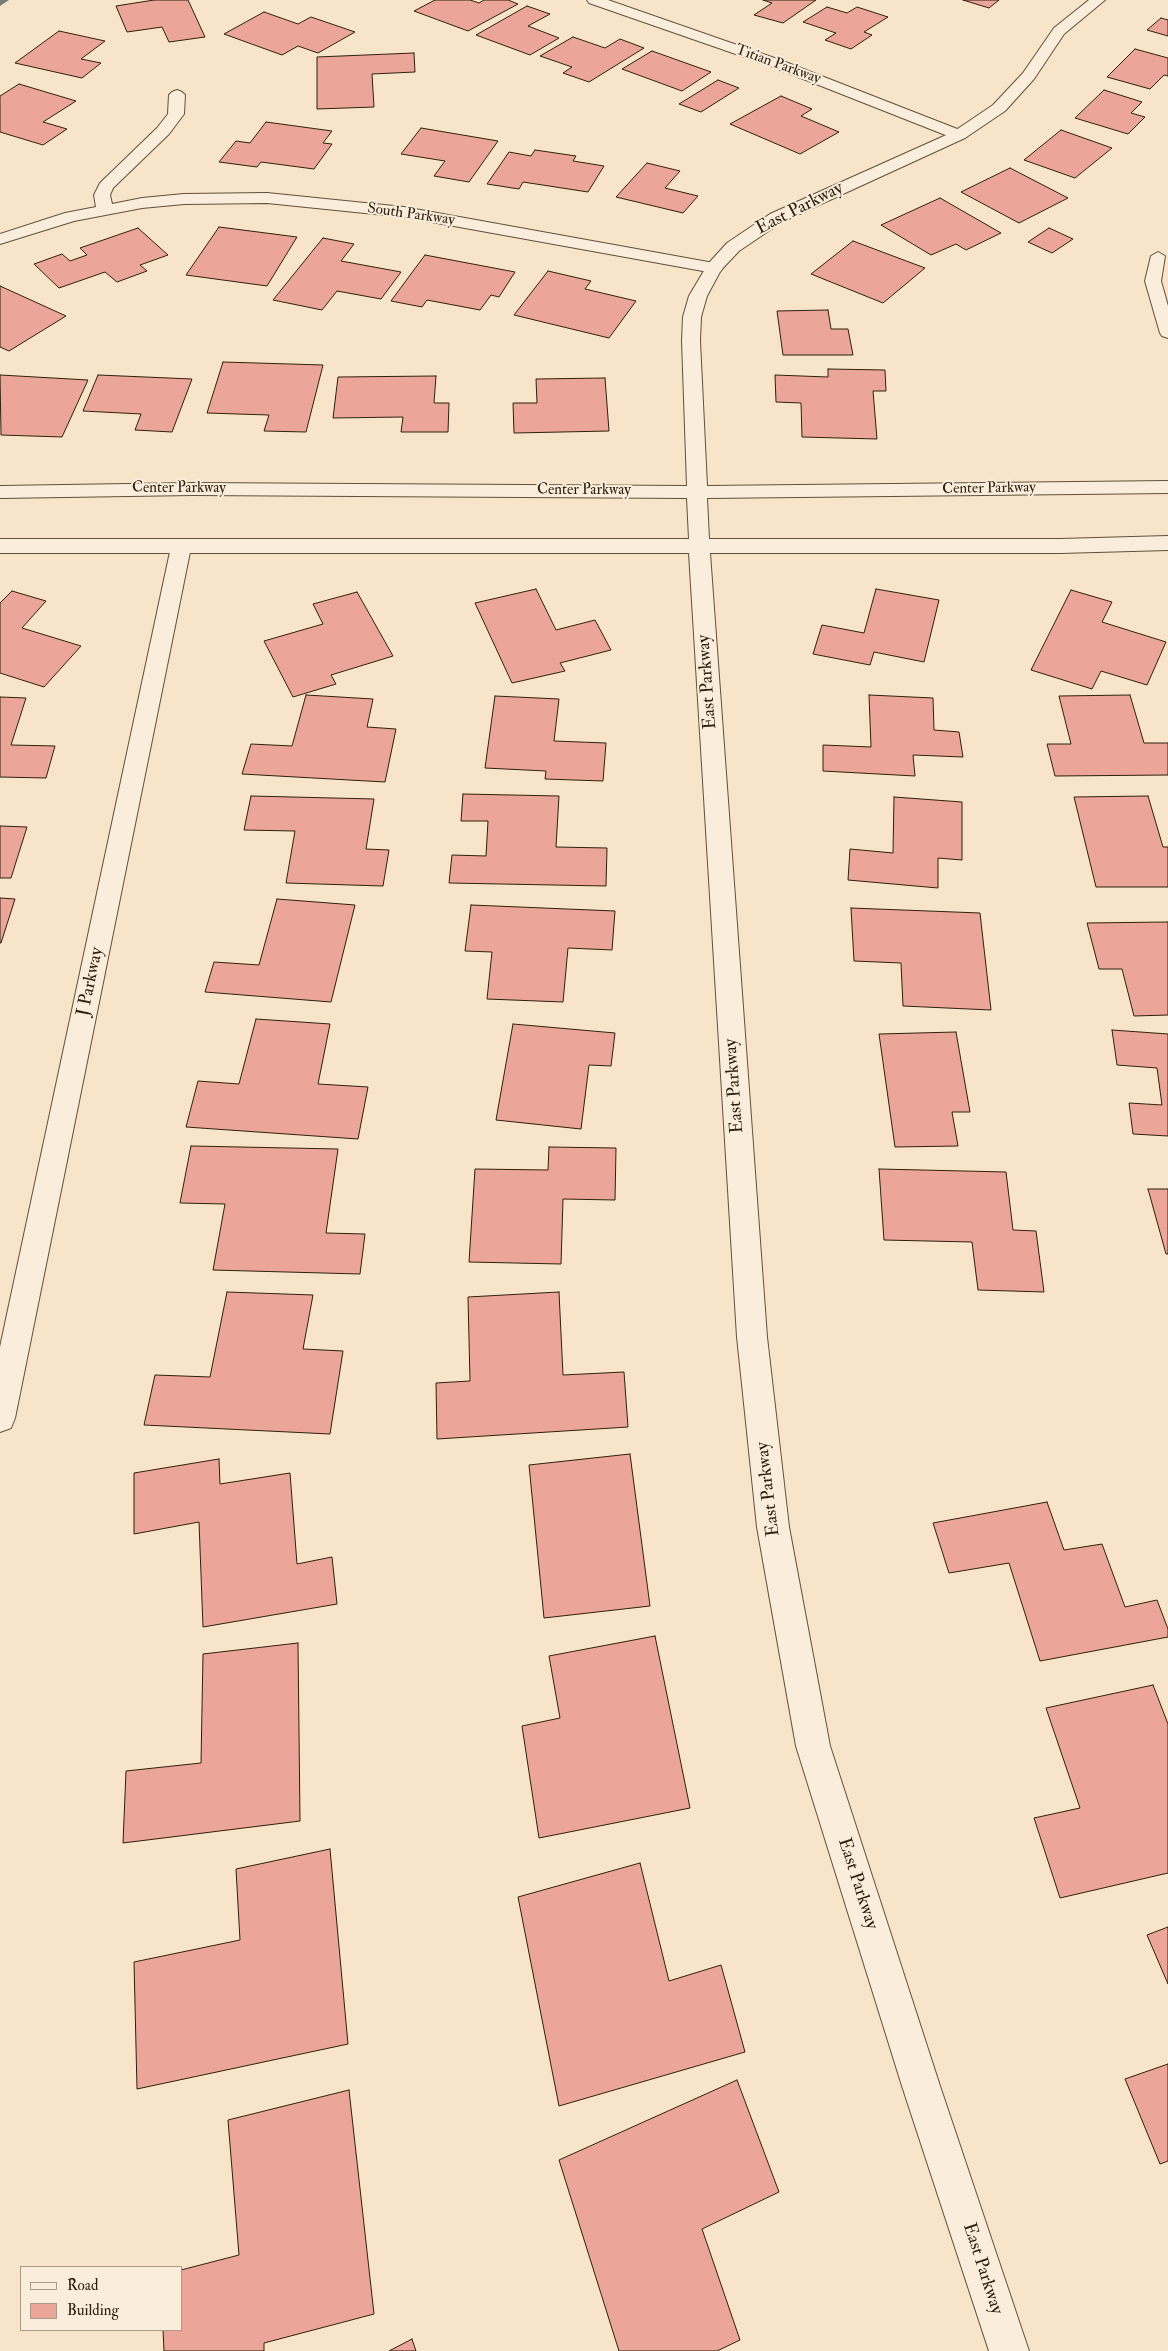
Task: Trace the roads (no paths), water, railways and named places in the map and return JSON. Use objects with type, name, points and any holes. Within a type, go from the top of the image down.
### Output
[{"type":"street","name":"Titian Parkway","points":[[594,0],[778,64],[959,135]]},
{"type":"street","name":"East Parkway","points":[[1009,2351],[921,2086],[813,1746],[775,1537],[752,1337],[699,546],[691,341],[692,317],[698,296],[714,268],[733,247],[776,218],[959,135],[999,108],[1029,76],[1059,31],[1098,0]]},
{"type":"street","points":[[105,209],[102,196],[106,186],[163,131],[176,114],[177,95]]},
{"type":"street","name":"South Parkway","points":[[0,239],[42,225],[105,209],[184,199],[267,198],[404,212],[714,268]]},
{"type":"street","name":"Center Parkway","points":[[0,492],[193,488],[698,492],[1168,487]]},
{"type":"street","points":[[0,546],[1060,546],[1168,543]]},
{"type":"street","name":"J Parkway","points":[[0,1418],[181,547]]},
{"type":"lane","points":[[1158,256],[1153,281],[1168,333]]},
{"type":"waterway","points":[[0,3],[4,0]]}]
